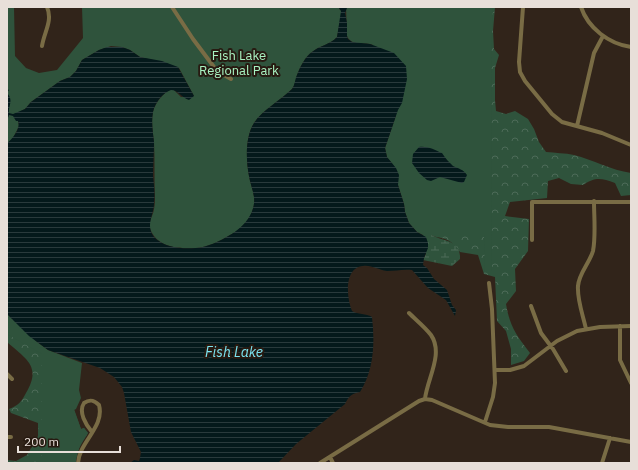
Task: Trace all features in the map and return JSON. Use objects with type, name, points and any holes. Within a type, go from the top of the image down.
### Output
[{"type":"street","points":[[42,46],[50,14],[47,7]]},
{"type":"street","points":[[172,7],[193,40],[218,71],[231,79]]},
{"type":"street","points":[[523,7],[519,62],[522,77],[531,89],[555,117],[566,124],[602,132],[631,145]]},
{"type":"street","points":[[581,7],[586,18],[603,36],[620,45],[631,47]]},
{"type":"street","points":[[577,126],[594,53],[603,36]]},
{"type":"street","points":[[586,329],[578,295],[578,288],[582,272],[590,260],[594,245],[594,201]]},
{"type":"street","points":[[532,240],[532,202],[631,202]]},
{"type":"street","points":[[485,422],[493,397],[495,383],[492,309],[489,283]]},
{"type":"street","points":[[531,306],[541,333],[566,371]]},
{"type":"street","points":[[409,313],[431,336],[435,346],[435,358],[425,399]]},
{"type":"street","points":[[620,326],[620,360],[631,382]]},
{"type":"street","points":[[495,370],[510,370],[524,366],[550,345],[567,335],[586,329],[600,327],[631,326]]},
{"type":"street","points":[[7,374],[12,379]]},
{"type":"street","points":[[320,463],[419,401],[425,399],[432,400],[485,422],[499,426],[549,426],[631,442]]},
{"type":"street","points":[[78,463],[80,452],[97,425],[100,412],[99,405],[91,400],[84,403],[82,409],[86,423],[92,432]]},
{"type":"street","points":[[602,463],[610,438]]},
{"type":"street","points":[[330,457],[333,463]]},
{"type":"green space","name":"Fish Lake Regional Park","points":[[7,7],[14,7],[15,56],[26,68],[39,73],[57,70],[83,38],[82,7],[341,7],[339,9],[342,11],[337,37],[309,54],[303,62],[292,89],[257,118],[251,129],[247,156],[249,179],[254,194],[254,203],[248,219],[235,232],[218,241],[196,248],[177,248],[159,241],[151,231],[150,225],[155,206],[152,124],[154,109],[162,96],[171,89],[181,97],[194,96],[179,68],[140,57],[130,50],[122,47],[111,46],[99,50],[82,60],[76,71],[70,77],[60,81],[21,111],[18,121],[19,126],[12,140],[7,143]]},
{"type":"green space","points":[[346,7],[493,7],[491,55],[492,271],[485,271],[484,235],[423,235],[417,232],[409,223],[398,185],[398,175],[387,157],[385,148],[406,86],[406,66],[380,47],[351,41],[347,36]]},
{"type":"green space","points":[[360,7],[495,7],[493,31],[494,49],[499,55],[495,68],[496,111],[506,114],[515,111],[528,119],[539,142],[546,152],[574,155],[616,170],[631,173],[631,195],[621,196],[615,183],[606,180],[598,179],[583,185],[571,184],[559,178],[548,181],[547,198],[510,202],[505,216],[529,219],[528,251],[515,269],[516,291],[506,304],[509,319],[514,330],[530,353],[524,361],[511,365],[511,349],[506,331],[497,321],[495,277],[484,274],[478,255],[460,252],[450,241],[430,234],[392,163],[387,157],[401,130]]},
{"type":"green space","points":[[430,234],[434,237],[454,244],[459,252],[460,259],[452,266],[423,260],[426,254],[423,235]]},
{"type":"green space","points":[[7,314],[37,342],[74,409],[81,429],[84,428],[88,433],[80,445],[75,463],[7,463],[7,460],[16,461],[27,455],[38,436],[38,423],[11,413],[9,409],[17,405],[23,398],[31,384],[32,369],[26,358],[7,342]]},
{"type":"green space","points":[[7,314],[29,336],[48,350],[82,363],[79,390],[81,398],[76,409],[74,410],[81,429],[84,428],[88,433],[78,451],[76,463],[42,463],[42,354],[7,334]]},
{"type":"water","name":"Fish Lake","points":[[346,7],[345,13],[348,39],[352,42],[370,44],[394,53],[406,66],[407,79],[402,103],[398,110],[385,148],[387,157],[396,168],[399,175],[398,185],[409,223],[417,232],[426,237],[428,243],[423,265],[427,268],[434,279],[447,290],[452,305],[456,310],[455,316],[446,300],[428,288],[412,270],[387,271],[366,266],[357,268],[352,272],[349,278],[348,292],[350,306],[354,312],[372,317],[373,327],[371,365],[365,384],[360,392],[351,396],[345,404],[296,444],[278,463],[130,463],[134,460],[139,461],[141,452],[131,432],[122,387],[114,377],[100,368],[48,350],[29,336],[7,314],[7,143],[16,133],[19,124],[13,116],[9,115],[7,122],[7,93],[10,98],[9,113],[13,114],[25,109],[31,102],[60,81],[70,77],[76,71],[82,60],[107,47],[122,47],[130,50],[140,57],[162,61],[178,67],[194,96],[189,100],[184,98],[176,91],[171,90],[162,96],[154,109],[152,124],[154,142],[154,207],[150,228],[151,233],[158,241],[168,246],[196,248],[205,246],[235,232],[244,224],[251,214],[254,197],[249,176],[247,156],[251,129],[257,118],[292,89],[303,62],[309,54],[337,37],[341,11],[339,8]]},
{"type":"water","points":[[419,147],[429,148],[442,153],[453,166],[461,169],[467,175],[464,182],[462,183],[440,177],[431,181],[427,180],[419,173],[412,163],[413,154]]}]
